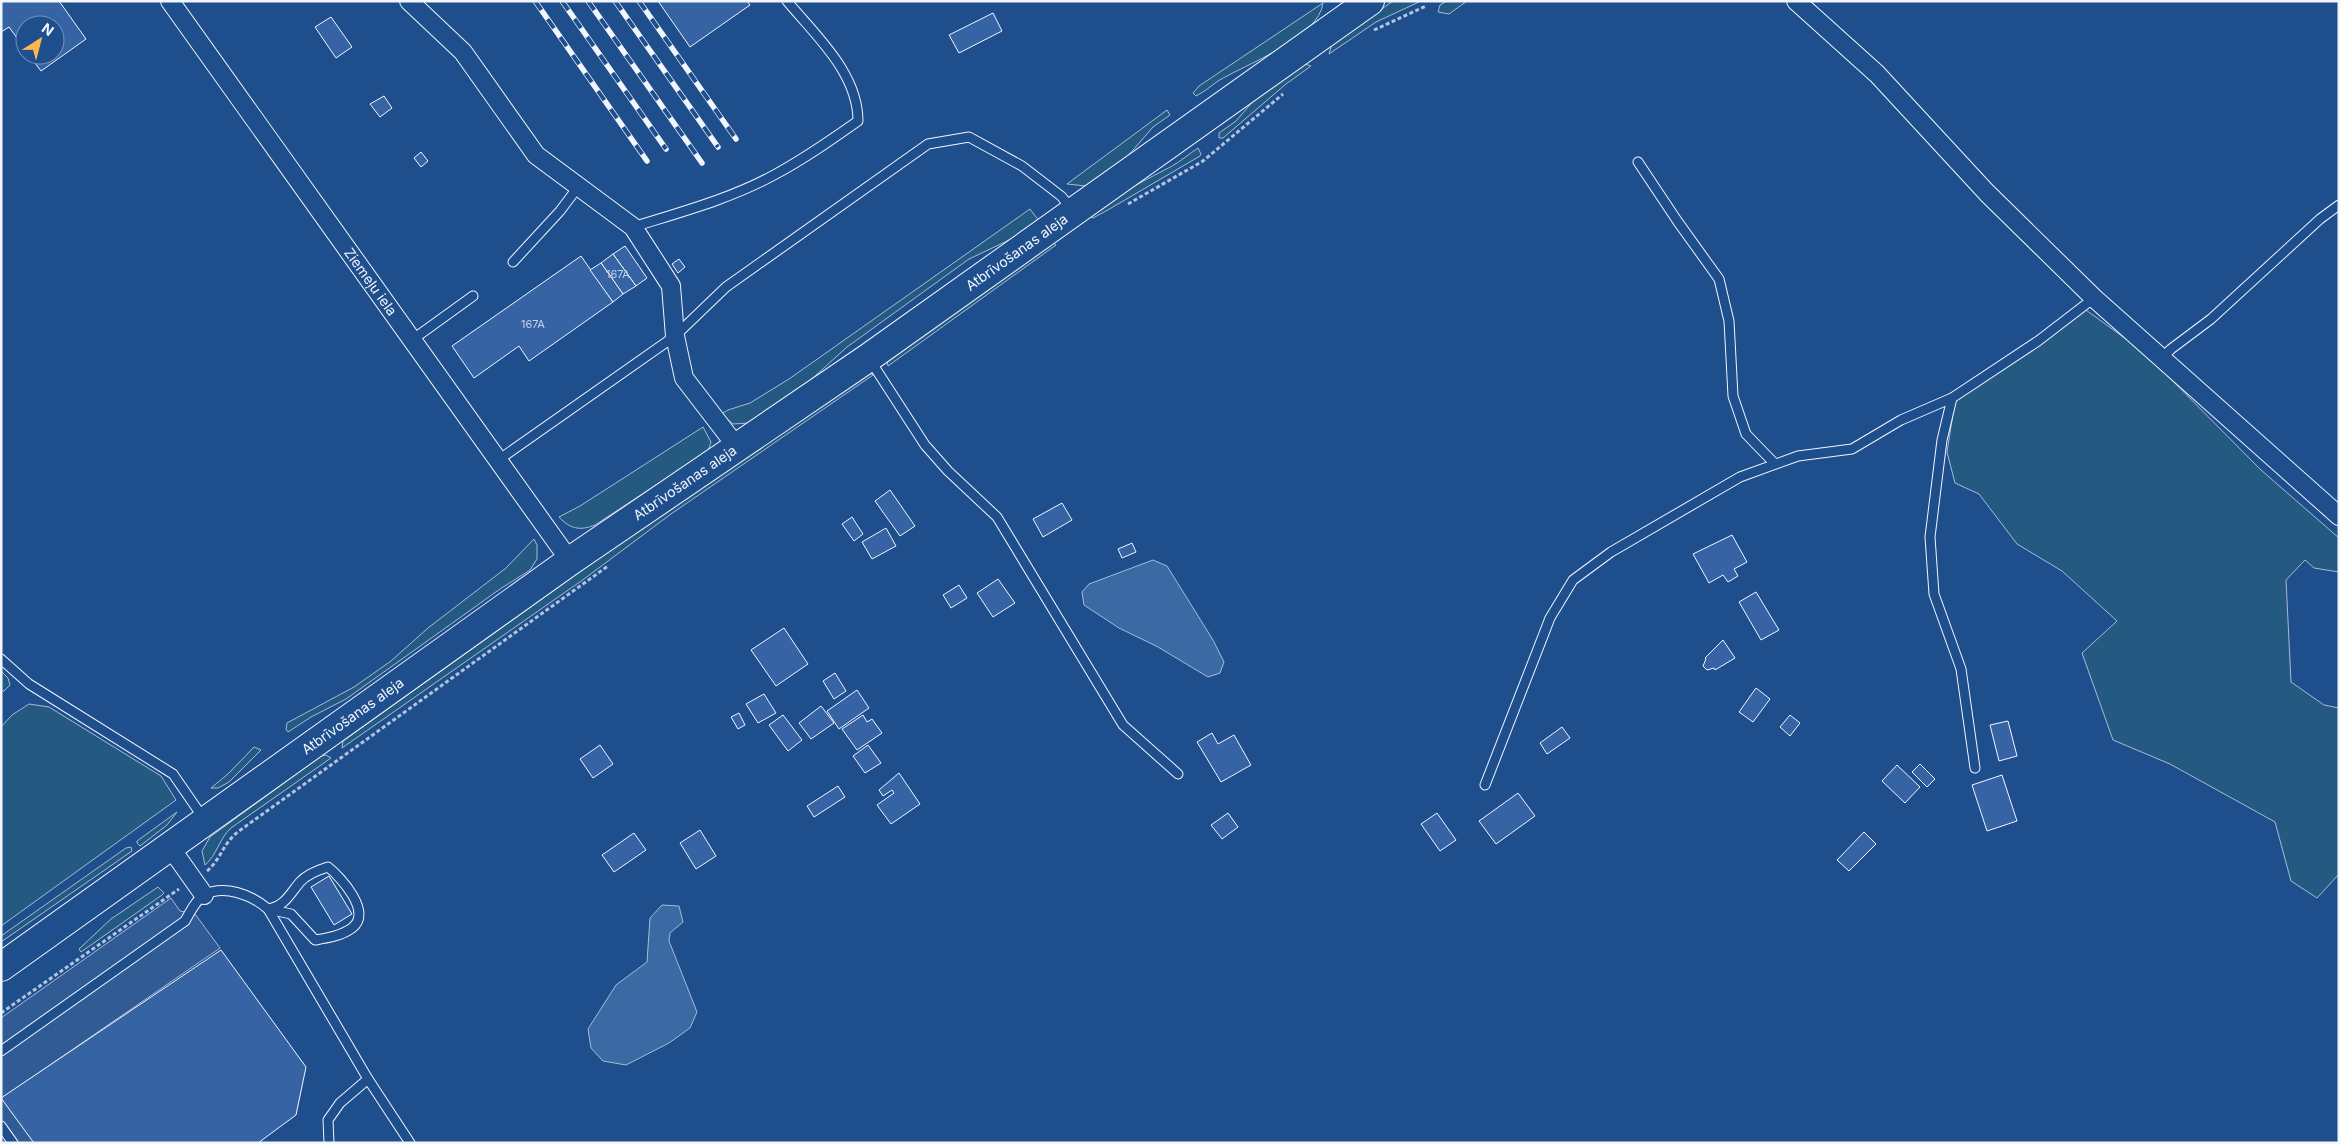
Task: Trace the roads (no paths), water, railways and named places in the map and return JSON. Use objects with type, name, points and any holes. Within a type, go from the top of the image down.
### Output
[{"type":"main road","name":"Atbrīvošanas aleja","points":[[1,967],[570,562],[868,358],[1357,13]]},
{"type":"street","name":"Ziemeļu iela","points":[[170,1],[570,562]]},
{"type":"street","points":[[409,1],[463,52],[536,156],[634,227],[671,286],[676,336],[684,378],[737,447]]},
{"type":"street","points":[[1796,1],[1877,74],[1987,193],[2094,298],[2161,360],[2339,516]]},
{"type":"street","points":[[170,847],[204,895]]},
{"type":"lane","points":[[634,227],[708,204],[773,176],[824,145],[858,121],[858,105],[842,66],[787,1]]},
{"type":"lane","points":[[498,461],[676,336],[726,286],[928,144],[969,137],[1022,166],[1061,196],[1074,211]]},
{"type":"lane","points":[[1638,162],[1678,222],[1719,278],[1729,321],[1733,396],[1746,434],[1775,464]]},
{"type":"lane","points":[[513,262],[560,211],[578,187]]},
{"type":"lane","points":[[2161,360],[2171,348],[2211,319],[2339,205]]},
{"type":"lane","points":[[412,340],[473,296]]},
{"type":"lane","points":[[1486,784],[1550,618],[1573,580],[1611,552],[1661,521],[1740,477],[1798,456],[1852,449],[1901,420],[1952,398],[2038,341],[2094,298]]},
{"type":"lane","points":[[868,358],[925,446],[948,471],[997,517],[1123,725],[1178,774]]},
{"type":"lane","points":[[1952,398],[1942,440],[1930,537],[1934,594],[1961,669],[1975,768]]},
{"type":"lane","points":[[1,659],[29,684],[174,774],[206,822]]},
{"type":"lane","points":[[328,867],[342,878],[356,901],[359,917],[353,928],[333,937],[315,940],[291,914],[268,908],[278,907],[293,894],[301,882],[315,871],[328,867]]},
{"type":"lane","points":[[1,1051],[185,921],[204,895],[222,890],[248,896],[258,900],[268,908],[368,1079],[410,1143]]},
{"type":"lane","points":[[330,1143],[328,1120],[340,1103],[368,1079]]},
{"type":"lane","points":[[1,1126],[13,1143]]},
{"type":"railway","points":[[535,1],[647,161]]},
{"type":"railway","points":[[562,1],[666,149]]},
{"type":"railway","points":[[588,1],[702,163]]},
{"type":"railway","points":[[615,1],[718,147]]},
{"type":"railway","points":[[639,1],[736,139]]}]
